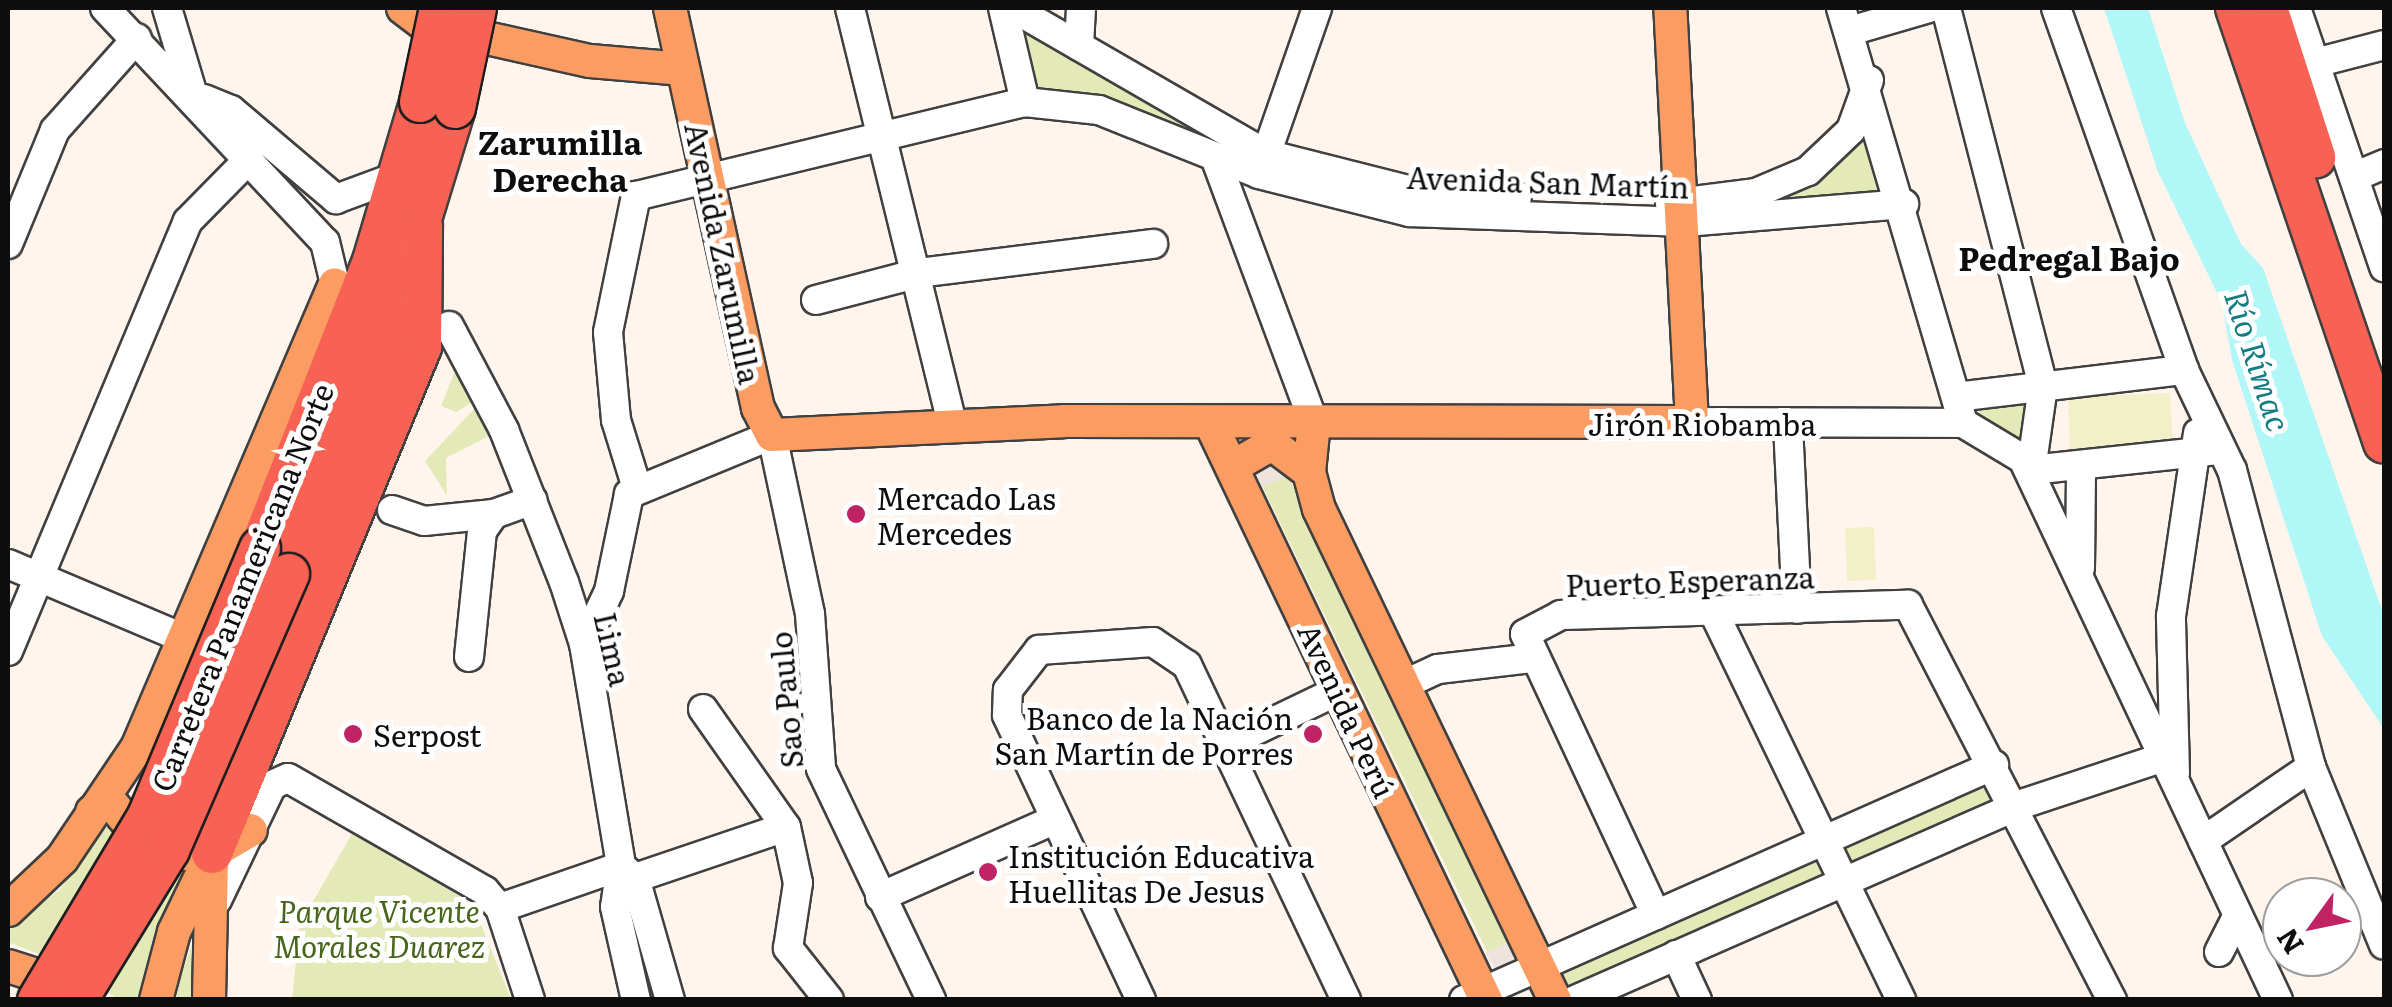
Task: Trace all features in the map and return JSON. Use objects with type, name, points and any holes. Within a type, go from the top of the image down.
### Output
[{"type":"highway","points":[[212,852],[420,347],[422,227],[438,105],[440,8]]},
{"type":"highway","points":[[335,284],[396,169],[438,105],[476,8]]},
{"type":"highway","points":[[2236,8],[2384,443]]},
{"type":"highway","points":[[2266,8],[2384,376]]},
{"type":"highway","name":"Carretera Panamericana Norte","points":[[77,1000],[168,850],[275,561],[396,169]]},
{"type":"highway","name":"Carretera Panamericana Norte","points":[[38,1000],[148,816],[275,561],[422,227]]},
{"type":"main road","points":[[403,8],[424,24],[590,61],[683,69]]},
{"type":"main road","name":"Avenida Zarumilla","points":[[670,8],[758,408],[772,435]]},
{"type":"main road","points":[[1670,8],[1684,213],[1692,422]]},
{"type":"main road","points":[[8,910],[108,799],[190,641],[335,284]]},
{"type":"main road","name":"Avenida Perú","points":[[1210,422],[1339,690],[1477,997]]},
{"type":"main road","name":"Jirón Riobamba","points":[[772,435],[952,424],[1692,422]]},
{"type":"main road","name":"Avenida Perú","points":[[1314,423],[1309,472],[1403,685],[1555,1000]]},
{"type":"main road","points":[[1232,467],[1272,444],[1309,472]]},
{"type":"main road","points":[[108,799],[162,849],[212,852],[251,830]]},
{"type":"main road","points":[[8,881],[108,799]]},
{"type":"main road","points":[[209,1000],[217,900],[212,852]]},
{"type":"main road","points":[[156,1000],[212,852]]},
{"type":"main road","points":[[8,966],[39,970],[91,1000]]},
{"type":"street","points":[[106,8],[193,94],[325,242],[335,284]]},
{"type":"street","points":[[166,8],[193,94],[231,110],[336,199],[396,169]]},
{"type":"street","points":[[850,8],[919,273],[952,424]]},
{"type":"street","points":[[1002,8],[1025,102]]},
{"type":"street","name":"Avenida San Martín","points":[[1012,8],[1079,46],[1262,164]]},
{"type":"street","points":[[1079,46],[1081,8]]},
{"type":"street","points":[[1262,164],[1317,8]]},
{"type":"street","points":[[1930,8],[1846,19],[1868,80],[1960,410],[2031,470],[2236,919],[2278,1000]]},
{"type":"street","points":[[1946,8],[2044,386],[2031,470]]},
{"type":"street","points":[[2056,8],[2201,412],[2207,451],[2262,570],[2311,767],[2384,945]]},
{"type":"street","points":[[2296,8],[2384,267]]},
{"type":"street","points":[[8,244],[55,130],[136,38]]},
{"type":"street","points":[[2314,63],[2384,45]]},
{"type":"street","name":"Avenida San Martín","points":[[1684,213],[1756,193],[1808,171],[1851,130],[1868,80]]},
{"type":"street","name":"Avenida San Martín","points":[[637,488],[616,420],[608,332],[636,196],[1025,102],[1099,110],[1214,157],[1420,192],[1684,213],[1904,204]]},
{"type":"street","points":[[1214,157],[1314,423]]},
{"type":"street","points":[[8,651],[188,221],[249,159]]},
{"type":"street","points":[[2354,177],[2384,164]]},
{"type":"street","points":[[816,300],[919,273],[1153,244]]},
{"type":"street","name":"Lima","points":[[449,326],[534,500],[584,644],[628,872],[670,1000]]},
{"type":"street","name":"Jirón Riobamba","points":[[1692,422],[1788,425],[1960,410],[2044,386],[2184,370]]},
{"type":"street","points":[[1788,425],[1797,609]]},
{"type":"street","points":[[584,644],[637,488],[772,435]]},
{"type":"street","name":"Sao Paulo","points":[[772,435],[810,614],[820,768],[931,1000]]},
{"type":"street","points":[[2031,470],[2207,451]]},
{"type":"street","points":[[2176,789],[2171,616],[2207,451]]},
{"type":"street","points":[[2080,578],[2081,465]]},
{"type":"street","points":[[392,510],[424,521],[494,514],[534,500]]},
{"type":"street","points":[[469,657],[476,556],[494,514]]},
{"type":"street","points":[[8,564],[190,641]]},
{"type":"street","name":"Puerto Esperanza","points":[[1531,658],[1525,634],[1561,615],[1715,615],[1908,605],[1994,765]]},
{"type":"street","points":[[1715,615],[1900,1000]]},
{"type":"street","points":[[1141,1000],[1054,820],[1006,697],[1035,652],[1153,642],[1172,651],[1228,743],[1346,1000]]},
{"type":"street","points":[[1403,685],[1438,669],[1531,658],[1656,914]]},
{"type":"street","points":[[1228,743],[1339,690]]},
{"type":"street","points":[[703,710],[786,827],[798,883],[788,948],[829,1000]]},
{"type":"street","points":[[1575,1000],[2016,806],[2161,758]]},
{"type":"street","points":[[1477,997],[1539,964],[1994,765],[2112,1000]]},
{"type":"street","points":[[2203,840],[2311,767]]},
{"type":"street","points":[[217,900],[272,786],[288,778],[480,886],[500,908],[530,1000]]},
{"type":"street","points":[[880,898],[1054,820]]},
{"type":"street","points":[[500,908],[786,827]]},
{"type":"street","points":[[628,872],[614,906],[636,1000]]},
{"type":"street","points":[[2219,952],[2236,919]]},
{"type":"street","points":[[1676,955],[1697,1000]]},
{"type":"green space","points":[[1016,28],[1213,142],[1032,87]]},
{"type":"green space","points":[[1863,122],[1886,195],[1743,203]]},
{"type":"green space","points":[[455,371],[473,402],[456,412],[441,406]]},
{"type":"green space","points":[[2170,393],[2173,446],[2070,451],[2068,397]]},
{"type":"green space","points":[[2030,396],[2022,441],[1981,420],[1979,408]]},
{"type":"green space","points":[[476,407],[491,435],[446,458],[447,496],[425,461]]},
{"type":"green space","points":[[1279,456],[1517,955],[1496,970],[1254,469]]},
{"type":"green space","points":[[1874,527],[1876,580],[1847,581],[1845,528]]},
{"type":"green space","points":[[1984,778],[1995,800],[1853,867],[1843,845]]},
{"type":"green space","points":[[107,827],[184,875],[146,999],[117,999],[80,970],[8,942],[8,928],[59,890]]},
{"type":"green space","name":"Parque Vicente Morales Duarez","points":[[353,832],[473,904],[511,999],[292,999],[300,924]]},
{"type":"green space","points":[[1815,857],[1823,879],[1569,993],[1559,971]]},
{"type":"green space","points":[[199,924],[197,999],[176,1000],[180,979]]},
{"type":"shaded area","points":[[1262,457],[1288,476],[1262,487],[1254,469]]},
{"type":"shaded area","points":[[1510,941],[1516,962],[1496,970],[1485,953]]},
{"type":"water","name":"Río Rímac","points":[[2104,8],[2148,8],[2185,123],[2241,244],[2263,268],[2384,616],[2384,729],[2322,636],[2232,360],[2222,303],[2158,172]]},
{"type":"place","name":"Mercado Las Mercedes","points":[[856,514]]},
{"type":"place","name":"Serpost","points":[[353,734]]},
{"type":"place","name":"Banco de la Nación San Martín de Porres","points":[[1313,734]]},
{"type":"place","name":"Institución Educativa Huellitas De Jesus","points":[[988,872]]},
{"type":"district","name":"Zarumilla Derecha","points":[[560,160]]},
{"type":"district","name":"Pedregal Bajo","points":[[2069,257]]}]
